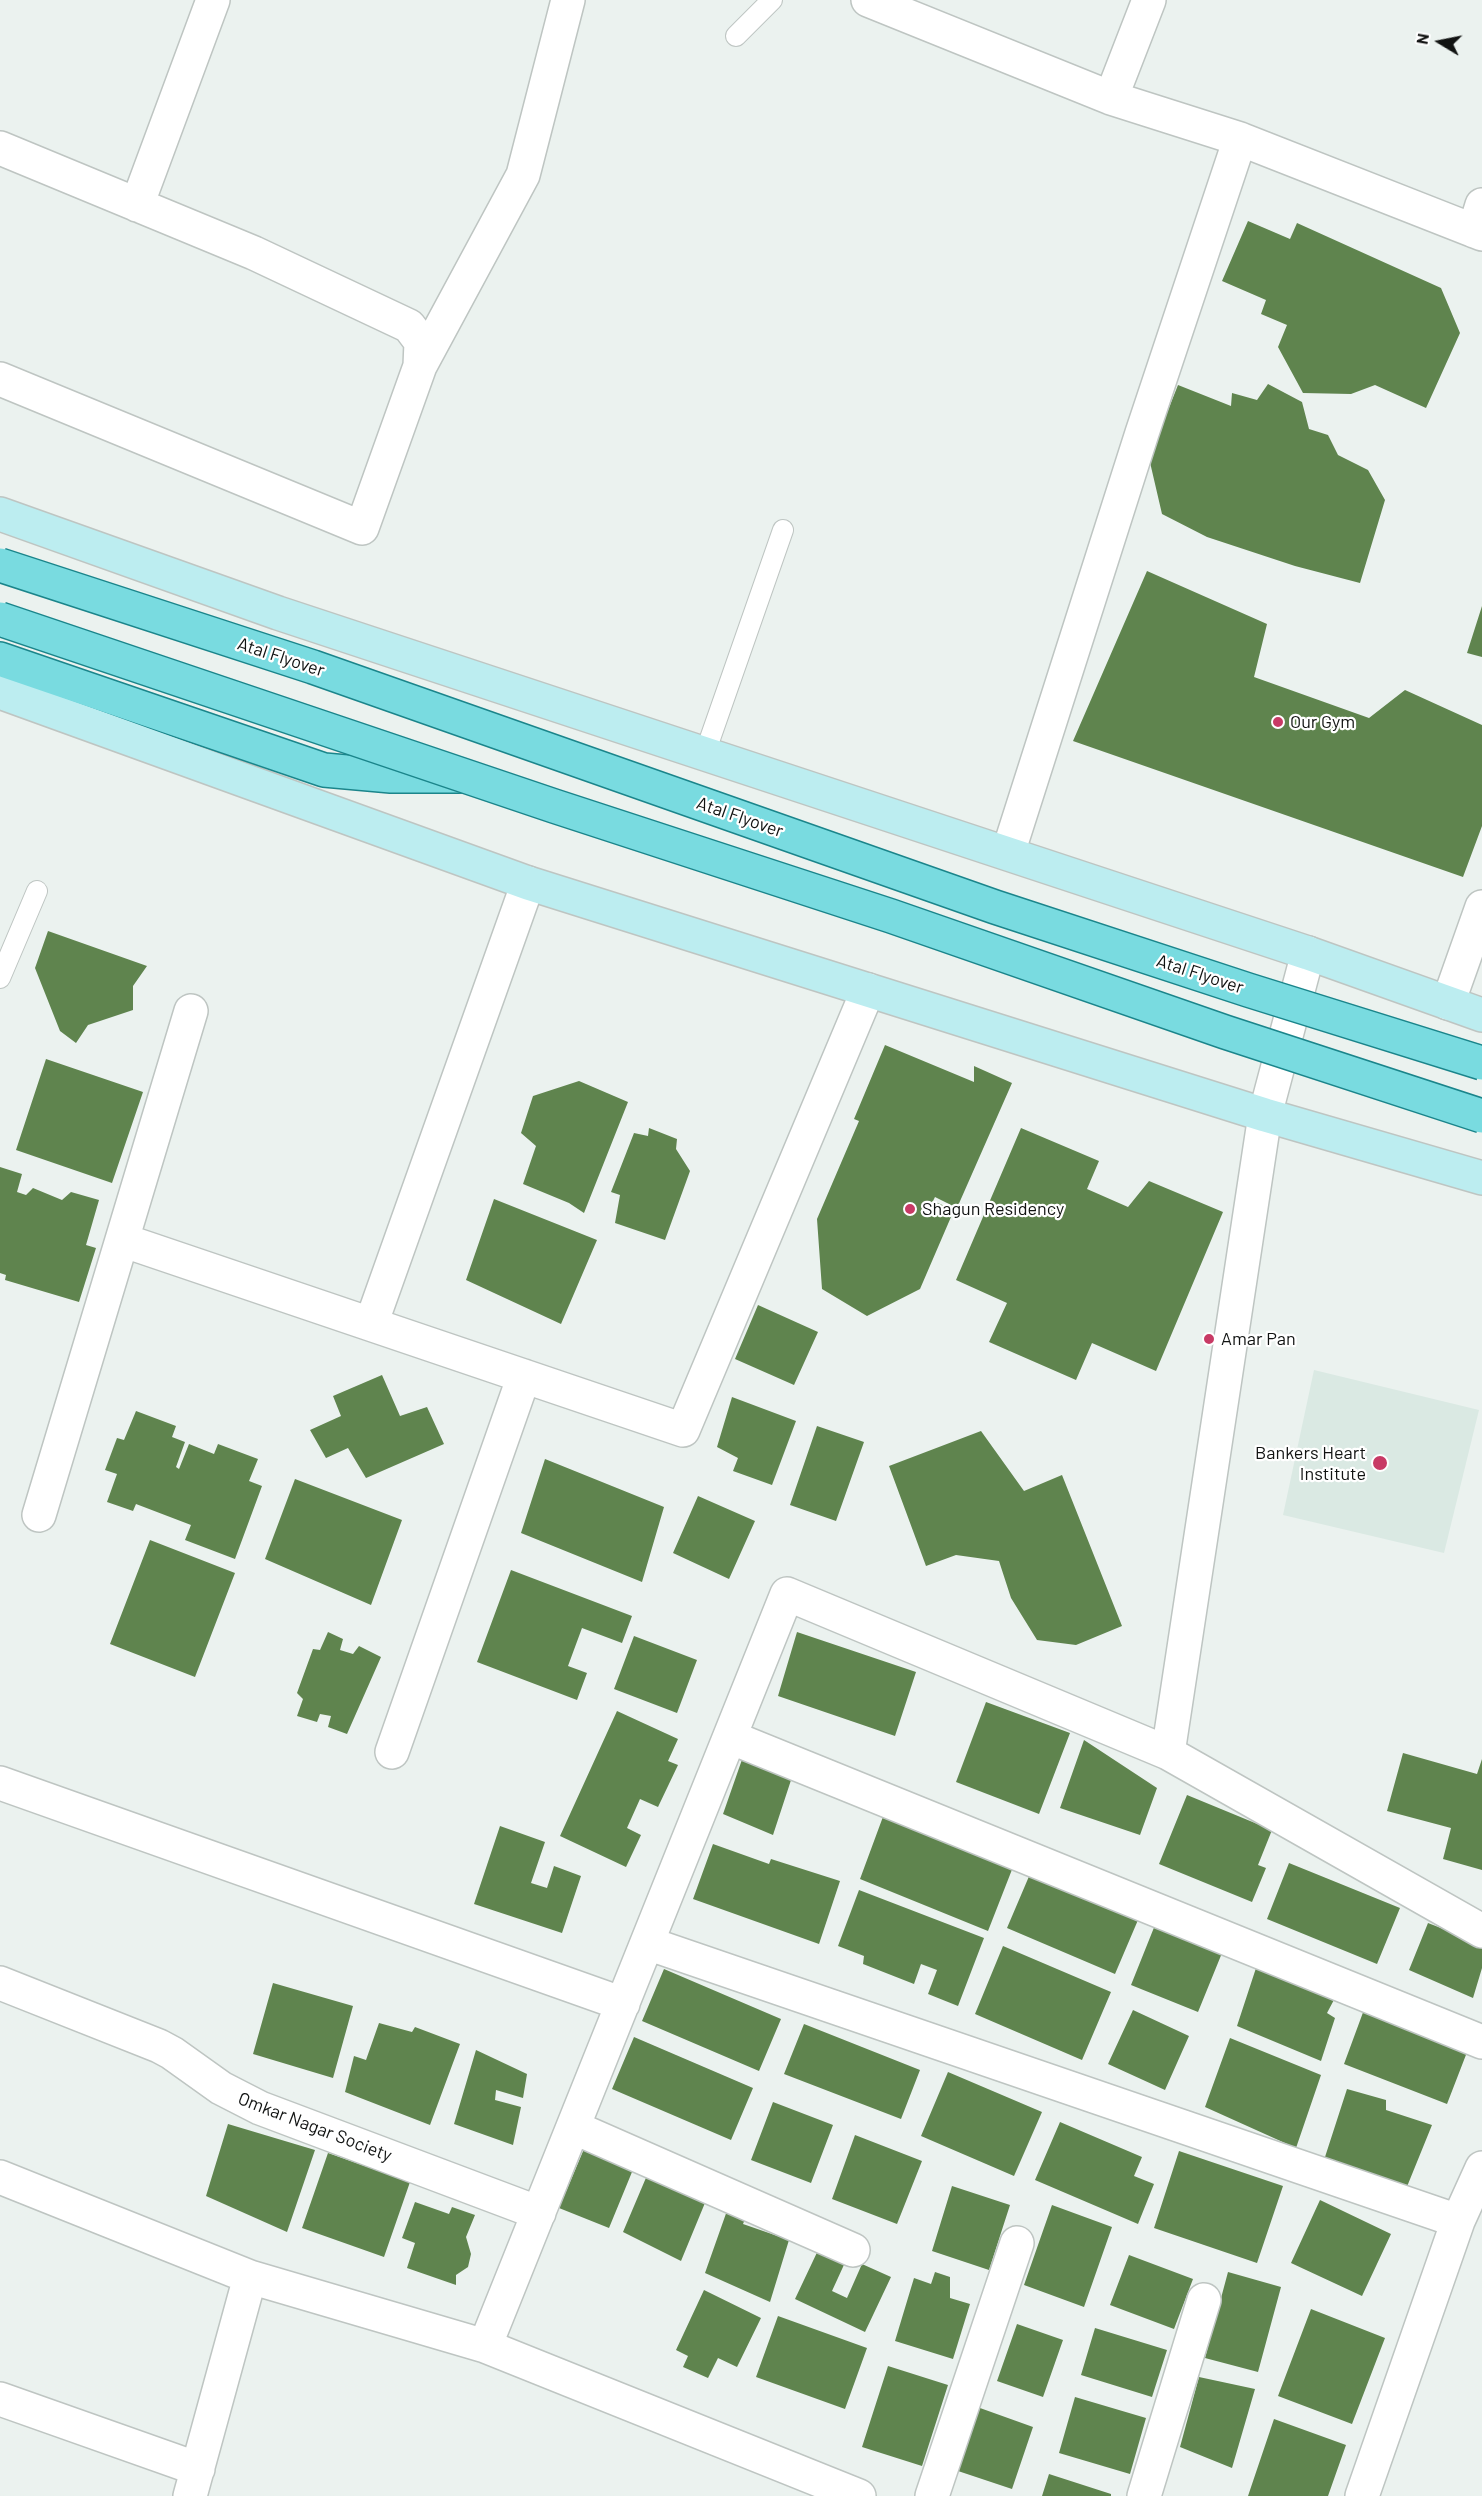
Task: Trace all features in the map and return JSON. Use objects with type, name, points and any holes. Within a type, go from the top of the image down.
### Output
[{"type":"main road","name":"Atal Flyover","points":[[0,565],[313,668],[995,907],[1248,990],[1482,1063]]},
{"type":"main road","points":[[0,619],[879,912],[1225,1032],[1482,1116]]},
{"type":"main road","points":[[0,659],[324,771],[392,776],[467,776]]},
{"type":"street","points":[[137,205],[213,0]]},
{"type":"street","points":[[0,379],[362,528],[420,366],[523,175],[568,0]]},
{"type":"street","points":[[868,0],[1111,98],[1479,223]]},
{"type":"street","points":[[1111,98],[1149,0]]},
{"type":"street","points":[[1008,853],[1142,433],[1240,140]]},
{"type":"street","points":[[0,148],[254,253],[409,326],[421,342],[420,366]]},
{"type":"street","points":[[0,514],[278,613],[1308,953],[1482,1015]]},
{"type":"street","points":[[0,692],[528,883],[1265,1115],[1482,1178]]},
{"type":"street","points":[[371,1324],[528,883]]},
{"type":"street","points":[[1448,1003],[1482,907]]},
{"type":"street","points":[[1168,1753],[1265,1115],[1308,953]]},
{"type":"street","points":[[122,1240],[683,1430],[868,990]]},
{"type":"street","points":[[39,1515],[191,1011]]},
{"type":"street","points":[[392,1752],[524,1376]]},
{"type":"street","points":[[485,2346],[787,1594],[1168,1753],[1482,1931]]},
{"type":"street","points":[[730,1737],[1482,2042]]},
{"type":"street","points":[[0,1783],[623,2004]]},
{"type":"street","points":[[647,1944],[1458,2221]]},
{"type":"street","name":"Omkar Nagar Society","points":[[0,1983],[159,2046],[221,2088],[260,2108],[539,2213]]},
{"type":"street","points":[[573,2127],[853,2250]]},
{"type":"street","points":[[1362,2496],[1458,2221],[1482,2168]]},
{"type":"street","points":[[0,2176],[250,2277],[485,2346],[859,2496]]},
{"type":"street","points":[[932,2496],[1017,2243]]},
{"type":"street","points":[[0,2399],[194,2482],[250,2277]]},
{"type":"street","points":[[1144,2496],[1204,2300]]},
{"type":"lane","points":[[736,36],[772,0]]},
{"type":"lane","points":[[705,753],[783,530]]},
{"type":"lane","points":[[0,978],[37,891]]},
{"type":"shaded area","name":"Bankers Heart Institute","points":[[1314,1370],[1479,1410],[1444,1553],[1283,1515]]},
{"type":"building","points":[[1248,221],[1290,239],[1297,223],[1441,288],[1460,333],[1426,408],[1375,385],[1351,394],[1303,393],[1278,347],[1287,325],[1261,314],[1266,300],[1222,281]]},
{"type":"building","points":[[1268,384],[1302,402],[1309,429],[1328,435],[1338,455],[1368,470],[1385,500],[1360,583],[1295,566],[1207,537],[1162,514],[1149,458],[1178,385],[1231,406],[1232,393],[1257,400]]},
{"type":"building","name":"Our Gym","points":[[1147,571],[1267,624],[1254,677],[1369,718],[1405,690],[1482,725],[1482,826],[1463,877],[1073,741]]},
{"type":"building","points":[[1482,606],[1482,657],[1467,653]]},
{"type":"building","points":[[48,931],[147,966],[133,986],[133,1010],[88,1025],[76,1043],[60,1031],[35,968]]},
{"type":"building","points":[[885,1045],[974,1082],[974,1066],[1012,1083],[957,1208],[935,1197],[933,1201],[954,1210],[920,1289],[867,1316],[822,1289],[817,1219],[859,1121],[854,1119]]},
{"type":"building","points":[[46,1059],[143,1092],[112,1183],[16,1150]]},
{"type":"building","points":[[579,1081],[628,1102],[584,1213],[569,1203],[523,1184],[536,1146],[521,1133],[533,1096]]},
{"type":"building","points":[[649,1128],[677,1139],[676,1149],[690,1171],[665,1240],[615,1223],[620,1195],[611,1192],[634,1133],[648,1136]]},
{"type":"building","points":[[1021,1128],[1099,1161],[1087,1189],[1128,1207],[1149,1181],[1223,1212],[1156,1371],[1092,1343],[1076,1380],[989,1342],[1007,1303],[956,1280]]},
{"type":"building","points":[[0,1167],[22,1174],[17,1192],[26,1195],[33,1188],[62,1200],[71,1192],[99,1200],[86,1245],[96,1248],[79,1302],[5,1280],[6,1275],[0,1273]]},
{"type":"building","points":[[494,1199],[597,1240],[561,1324],[466,1280]]},
{"type":"building","points":[[758,1305],[818,1332],[794,1385],[735,1359]]},
{"type":"building","points":[[382,1375],[400,1416],[427,1407],[444,1444],[366,1478],[348,1448],[326,1458],[310,1430],[341,1416],[333,1396]]},
{"type":"building","points":[[732,1397],[796,1421],[772,1485],[733,1471],[738,1458],[717,1447]]},
{"type":"building","points":[[136,1411],[176,1426],[172,1437],[185,1442],[176,1467],[179,1469],[189,1444],[214,1454],[218,1444],[258,1459],[249,1481],[262,1486],[235,1559],[185,1540],[191,1525],[136,1504],[133,1511],[107,1502],[117,1474],[105,1470],[117,1438],[124,1440]]},
{"type":"building","points":[[817,1426],[864,1442],[836,1521],[790,1505]]},
{"type":"building","points":[[981,1431],[1024,1491],[1062,1475],[1122,1626],[1076,1645],[1037,1640],[1011,1598],[999,1561],[956,1555],[926,1566],[889,1466]]},
{"type":"building","points":[[545,1459],[664,1507],[642,1582],[521,1533]]},
{"type":"building","points":[[295,1479],[402,1520],[371,1605],[265,1559]]},
{"type":"building","points":[[698,1496],[755,1521],[729,1579],[673,1553]]},
{"type":"building","points":[[150,1540],[235,1573],[195,1677],[110,1644]]},
{"type":"building","points":[[511,1570],[632,1616],[622,1643],[582,1628],[568,1666],[587,1673],[577,1700],[477,1662]]},
{"type":"building","points":[[328,1632],[343,1639],[340,1650],[353,1654],[359,1646],[381,1657],[347,1734],[328,1727],[331,1716],[320,1714],[317,1722],[297,1716],[303,1699],[297,1693],[313,1649],[320,1650]]},
{"type":"building","points":[[797,1632],[916,1672],[895,1736],[778,1696]]},
{"type":"building","points":[[634,1636],[697,1660],[677,1713],[614,1689]]},
{"type":"building","points":[[986,1702],[1070,1733],[1039,1814],[956,1782]]},
{"type":"building","points":[[617,1711],[678,1739],[668,1761],[678,1765],[658,1807],[640,1799],[627,1828],[641,1835],[626,1867],[560,1836]]},
{"type":"building","points":[[1084,1740],[1157,1788],[1140,1835],[1060,1808]]},
{"type":"building","points":[[745,1751],[793,1774],[773,1835],[723,1814]]},
{"type":"building","points":[[1403,1753],[1477,1774],[1482,1759],[1482,1870],[1443,1859],[1451,1828],[1387,1811]]},
{"type":"building","points":[[1187,1795],[1272,1830],[1258,1865],[1266,1868],[1252,1902],[1159,1864]]},
{"type":"building","points":[[884,1814],[1013,1867],[988,1931],[860,1879]]},
{"type":"building","points":[[500,1826],[545,1842],[531,1883],[547,1888],[554,1866],[581,1876],[562,1933],[474,1904]]},
{"type":"building","points":[[713,1844],[769,1864],[771,1859],[840,1881],[819,1944],[693,1899]]},
{"type":"building","points":[[1289,1863],[1400,1908],[1377,1964],[1267,1919]]},
{"type":"building","points":[[1030,1874],[1138,1920],[1115,1974],[1007,1928]]},
{"type":"building","points":[[859,1890],[984,1938],[958,2006],[928,1994],[937,1970],[921,1964],[914,1984],[863,1964],[864,1956],[838,1946]]},
{"type":"building","points":[[1428,1923],[1482,1944],[1482,1968],[1473,1998],[1409,1970]]},
{"type":"building","points":[[1155,1925],[1222,1953],[1198,2012],[1131,1985]]},
{"type":"building","points":[[1003,1946],[1111,1992],[1082,2060],[975,2014]]},
{"type":"building","points":[[1257,1965],[1336,1996],[1327,2013],[1335,2018],[1321,2061],[1237,2026]]},
{"type":"building","points":[[664,1969],[781,2019],[759,2071],[642,2021]]},
{"type":"building","points":[[273,1983],[353,2006],[333,2078],[253,2054]]},
{"type":"building","points":[[1365,2007],[1469,2047],[1447,2104],[1344,2064]]},
{"type":"building","points":[[1133,2010],[1189,2036],[1165,2090],[1108,2064]]},
{"type":"building","points":[[379,2023],[412,2032],[415,2027],[460,2044],[430,2125],[345,2092],[354,2056],[366,2060]]},
{"type":"building","points":[[804,2024],[920,2070],[901,2119],[784,2074]]},
{"type":"building","points":[[634,2037],[753,2088],[731,2140],[612,2089]]},
{"type":"building","points":[[1230,2038],[1321,2075],[1296,2148],[1205,2107]]},
{"type":"building","points":[[476,2050],[527,2074],[523,2098],[496,2090],[495,2100],[521,2107],[513,2145],[454,2124]]},
{"type":"building","points":[[948,2072],[1042,2112],[1014,2176],[921,2136]]},
{"type":"building","points":[[1347,2089],[1386,2100],[1386,2110],[1432,2125],[1404,2194],[1325,2157]]},
{"type":"building","points":[[773,2102],[833,2125],[811,2183],[751,2160]]},
{"type":"building","points":[[1060,2122],[1142,2157],[1134,2176],[1154,2184],[1138,2224],[1035,2180]]},
{"type":"building","points":[[228,2124],[315,2150],[287,2232],[206,2196]]},
{"type":"building","points":[[855,2135],[922,2161],[897,2224],[832,2199]]},
{"type":"building","points":[[584,2149],[632,2172],[609,2228],[559,2208]]},
{"type":"building","points":[[1179,2151],[1283,2186],[1257,2263],[1154,2228]]},
{"type":"building","points":[[328,2153],[410,2182],[384,2257],[302,2228]]},
{"type":"building","points":[[648,2173],[707,2198],[681,2261],[623,2232]]},
{"type":"building","points":[[952,2186],[1010,2205],[989,2270],[932,2251]]},
{"type":"building","points":[[1320,2200],[1391,2234],[1362,2296],[1291,2263]]},
{"type":"building","points":[[415,2202],[449,2214],[452,2207],[475,2215],[466,2237],[471,2254],[468,2267],[456,2275],[456,2285],[407,2268],[415,2243],[402,2238]]},
{"type":"building","points":[[729,2205],[748,2212],[743,2224],[789,2240],[770,2302],[705,2273]]},
{"type":"building","points":[[1052,2205],[1112,2227],[1084,2307],[1024,2285]]},
{"type":"building","points":[[821,2244],[848,2256],[832,2291],[847,2298],[862,2264],[891,2277],[865,2332],[795,2299]]},
{"type":"building","points":[[1129,2255],[1193,2279],[1174,2329],[1110,2305]]},
{"type":"building","points":[[935,2272],[950,2277],[950,2298],[970,2304],[953,2359],[895,2341],[914,2278],[931,2284]]},
{"type":"building","points":[[1228,2272],[1281,2287],[1258,2372],[1205,2358]]},
{"type":"building","points":[[704,2290],[761,2318],[737,2367],[718,2358],[708,2378],[683,2367],[688,2356],[676,2350]]},
{"type":"building","points":[[1311,2309],[1385,2338],[1352,2424],[1278,2396]]},
{"type":"building","points":[[778,2316],[867,2348],[845,2409],[756,2377]]},
{"type":"building","points":[[1017,2324],[1063,2340],[1043,2397],[997,2381]]},
{"type":"building","points":[[1095,2328],[1167,2350],[1152,2397],[1081,2375]]},
{"type":"building","points":[[888,2366],[948,2385],[922,2466],[862,2447]]},
{"type":"building","points":[[1199,2377],[1255,2389],[1232,2468],[1180,2447]]},
{"type":"building","points":[[1075,2397],[1146,2418],[1130,2474],[1059,2453]]},
{"type":"building","points":[[980,2408],[1033,2427],[1012,2489],[958,2471]]},
{"type":"building","points":[[1274,2419],[1346,2445],[1328,2496],[1248,2496]]},
{"type":"building","points":[[1049,2474],[1111,2494],[1111,2496],[1042,2496]]},
{"type":"place","name":"Our Gym","points":[[1278,722]]},
{"type":"place","name":"Shagun Residency","points":[[910,1209]]},
{"type":"place","name":"Amar Pan","points":[[1209,1339]]},
{"type":"place","name":"Bankers Heart Institute","points":[[1380,1463]]}]
